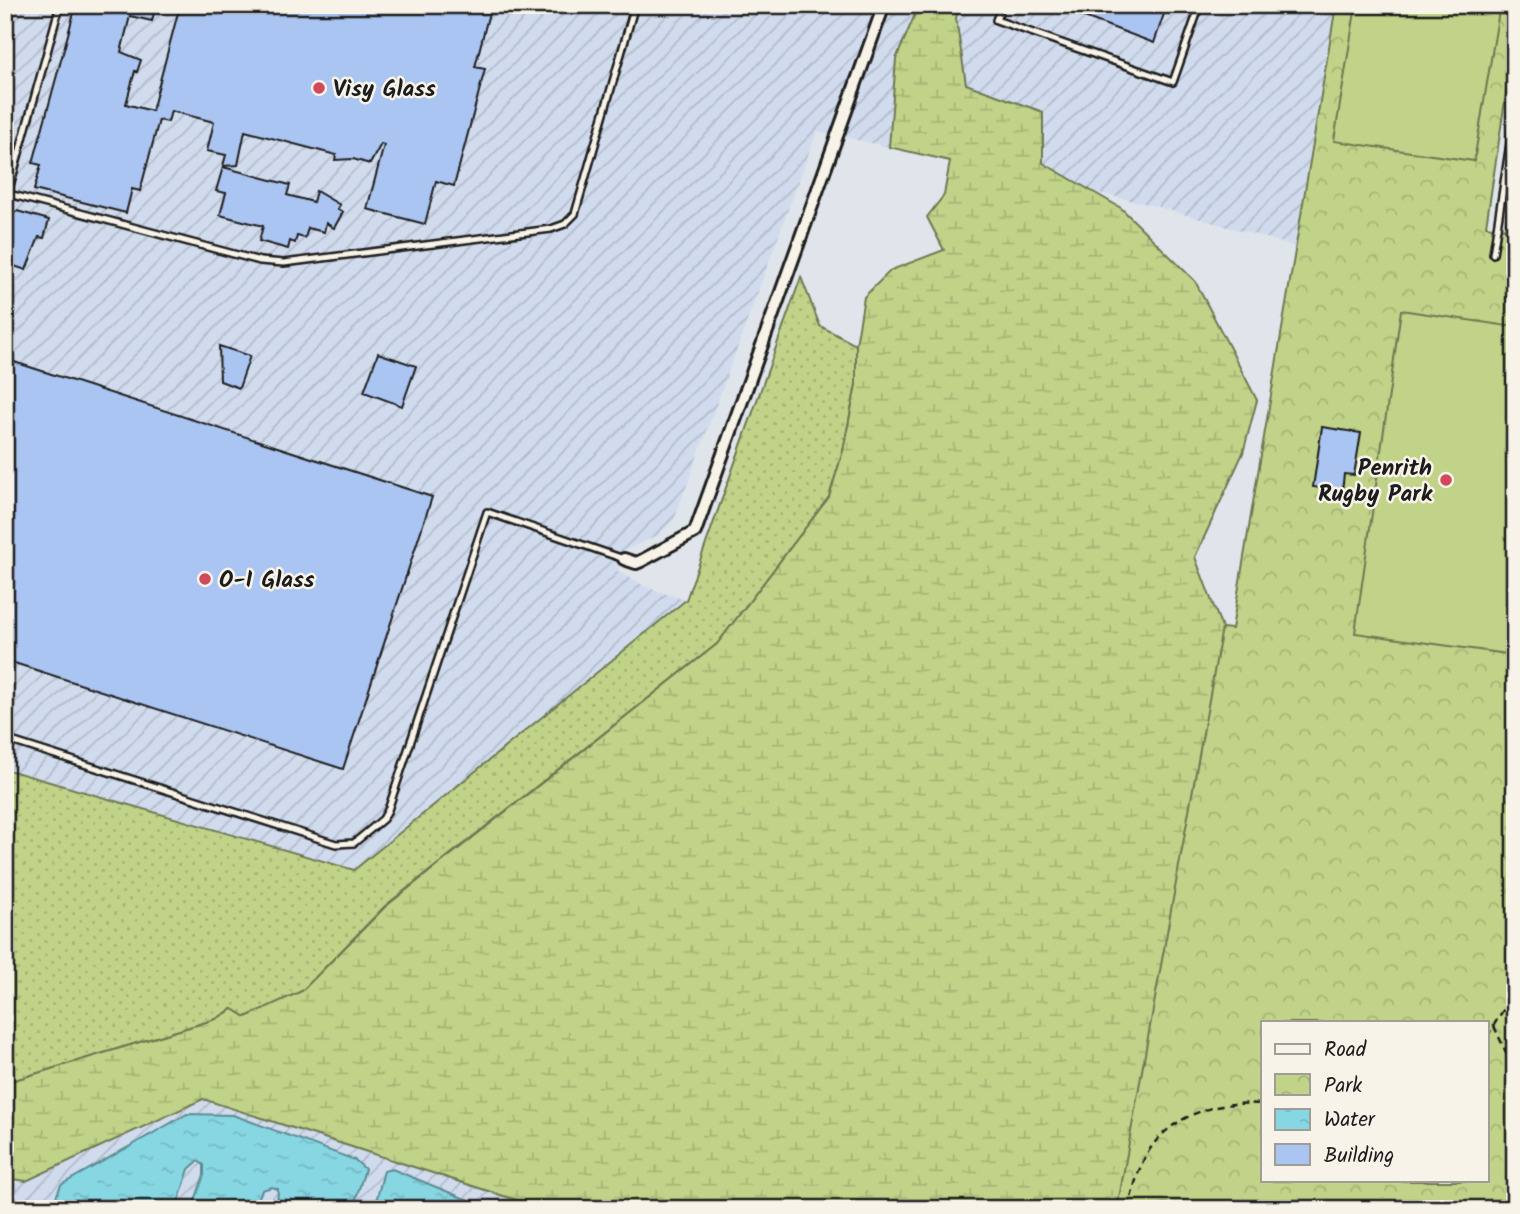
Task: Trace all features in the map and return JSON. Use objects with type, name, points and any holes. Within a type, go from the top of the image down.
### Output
[{"type":"street","points":[[624,559],[636,563],[695,532],[884,5]]},
{"type":"lane","points":[[5,204],[60,5]]},
{"type":"lane","points":[[9,194],[260,261],[284,263],[551,229],[565,224],[575,214],[635,5]]},
{"type":"lane","points":[[1002,5],[996,20],[1173,82],[1200,5]]},
{"type":"lane","points":[[1493,254],[1515,111]]},
{"type":"lane","points":[[5,739],[336,844],[354,843],[383,819],[388,810],[487,512],[624,559]]},
{"type":"path","points":[[1488,1035],[1507,1004],[1515,983]]},
{"type":"path","points":[[1494,1026],[1515,1072]]},
{"type":"path","points":[[1128,1209],[1136,1177],[1147,1154],[1165,1133],[1183,1119],[1204,1109],[1226,1104],[1261,1104]]},
{"type":"shaded area","points":[[5,5],[1335,5],[1302,201],[1297,247],[1148,204],[817,131],[674,520],[658,535],[626,550],[618,571],[648,588],[686,600],[353,871],[5,769]]},
{"type":"shaded area","points":[[204,1080],[545,1209],[5,1209],[5,1189]]},
{"type":"green space","points":[[919,5],[960,5],[956,18],[966,84],[1043,112],[1043,163],[1121,208],[1195,281],[1257,400],[1243,453],[1195,557],[1222,628],[1298,651],[1281,987],[1118,1209],[544,1209],[203,1099],[26,1181],[5,1178],[5,1083],[216,1019],[233,1009],[246,1017],[302,991],[385,907],[717,644],[829,497],[843,451],[856,385],[856,345],[864,297],[891,270],[944,250],[927,217],[944,195],[950,161],[889,147],[896,59]]},
{"type":"green space","points":[[1336,5],[1515,5],[1515,35],[1486,226],[1505,229],[1515,166],[1515,1209],[1117,1209],[1222,628],[1232,629]]},
{"type":"green space","points":[[1356,5],[1500,5],[1474,161],[1334,141]]},
{"type":"green space","points":[[801,277],[820,326],[856,345],[856,385],[843,451],[829,497],[717,644],[385,906],[302,991],[246,1017],[232,1009],[216,1019],[5,1083],[5,769],[354,870],[686,600]]},
{"type":"green space","name":"Penrith Rugby Park","points":[[1401,310],[1515,327],[1515,655],[1355,633]]},
{"type":"water","points":[[187,1114],[233,1115],[355,1160],[365,1169],[353,1209],[277,1209],[278,1189],[272,1187],[262,1190],[254,1209],[192,1209],[204,1175],[204,1165],[198,1161],[189,1169],[176,1209],[51,1209],[61,1185]]},
{"type":"water","points":[[392,1169],[490,1209],[374,1209],[384,1171]]},
{"type":"building","name":"Visy Glass","points":[[76,5],[156,5],[152,21],[130,16],[121,52],[141,60],[137,72],[135,71],[126,104],[152,111],[180,5],[491,5],[475,67],[485,69],[454,186],[436,181],[425,224],[367,209],[384,145],[381,144],[370,164],[353,159],[335,160],[336,155],[245,131],[238,165],[223,166],[226,155],[207,151],[214,122],[171,111],[168,122],[159,120],[140,191],[132,189],[126,213],[34,190],[41,165],[33,163]]},
{"type":"building","points":[[1052,5],[1167,5],[1154,43]]},
{"type":"building","points":[[223,167],[290,185],[287,195],[313,202],[316,191],[340,205],[337,209],[343,212],[334,228],[326,223],[324,232],[308,228],[305,238],[297,236],[295,243],[290,241],[288,249],[259,241],[263,226],[220,215],[226,193],[216,191]]},
{"type":"building","points":[[17,211],[49,220],[44,238],[39,237],[26,270],[5,263],[5,233],[10,216]]},
{"type":"building","points":[[219,346],[250,356],[239,388],[220,381]]},
{"type":"building","points":[[378,353],[416,366],[402,406],[364,392]]},
{"type":"building","name":"O-I Glass","points":[[5,359],[432,497],[343,769],[5,660]]},
{"type":"building","points":[[1322,427],[1361,433],[1354,475],[1344,474],[1342,491],[1313,487]]},
{"type":"place","name":"Visy Glass","points":[[319,88]]},
{"type":"place","name":"Penrith Rugby Park","points":[[1446,480]]},
{"type":"place","name":"O-I Glass","points":[[205,579]]}]
